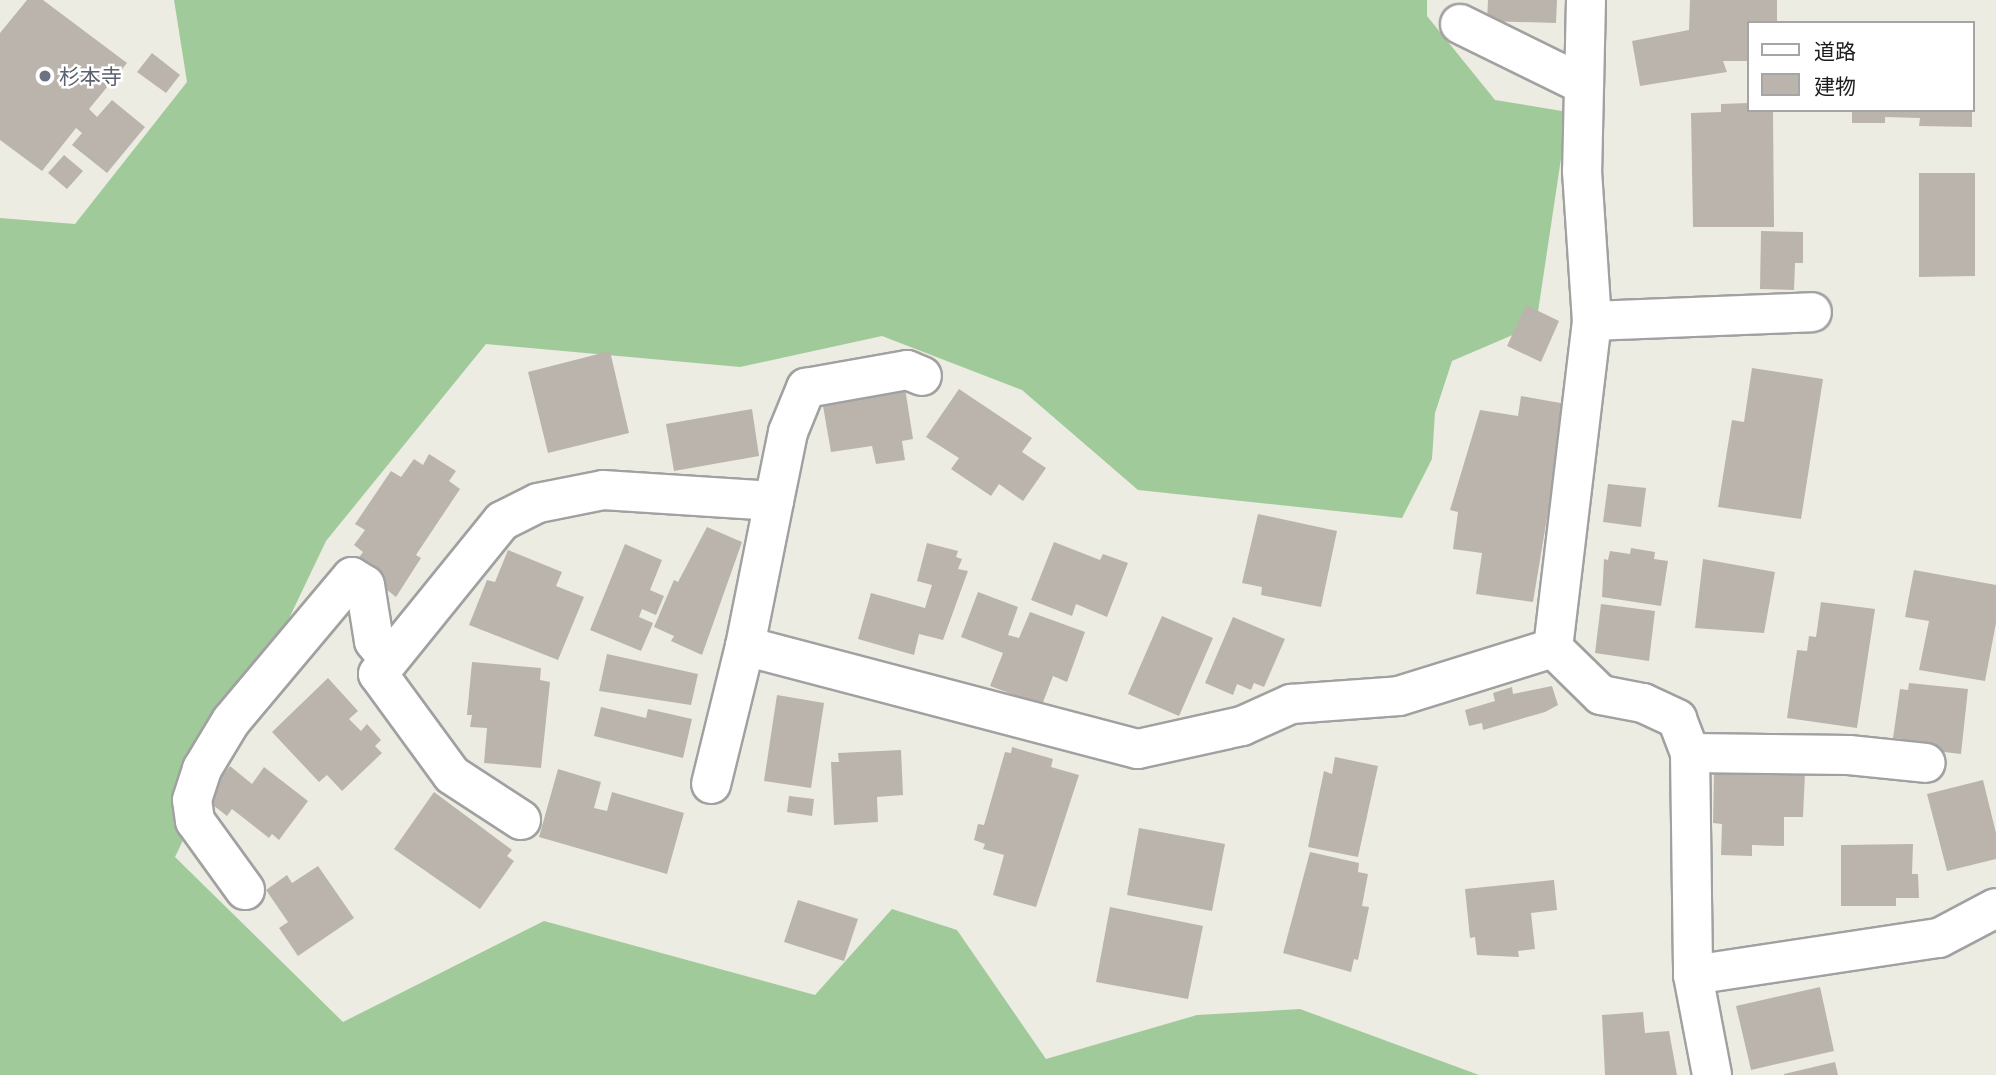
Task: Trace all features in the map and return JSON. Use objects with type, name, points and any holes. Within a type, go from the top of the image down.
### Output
[{"type":"street","points":[[1553,648],[1592,321],[1582,171],[1586,0]]},
{"type":"street","points":[[1460,24],[1584,85]]},
{"type":"street","points":[[1592,321],[1812,312]]},
{"type":"street","points":[[711,784],[745,646],[788,432],[806,388],[907,370],[922,376]]},
{"type":"street","points":[[521,820],[452,775],[378,674],[389,660],[502,520],[538,503],[603,490],[774,501]]},
{"type":"street","points":[[245,890],[195,821],[192,800],[202,769],[231,721],[352,577],[365,585],[374,641],[389,660]]},
{"type":"street","points":[[745,646],[1138,749],[1241,726],[1291,704],[1399,696],[1553,648]]},
{"type":"street","points":[[1553,648],[1601,695],[1643,703],[1677,719],[1690,753],[1693,975],[1712,1075]]},
{"type":"street","points":[[1690,753],[1849,755],[1926,764]]},
{"type":"street","points":[[1693,975],[1939,939],[1996,908]]},
{"type":"green space","points":[[174,0],[1427,0],[1427,16],[1495,100],[1568,112],[1536,325],[1452,361],[1435,413],[1432,459],[1402,518],[1138,490],[1022,390],[882,336],[740,367],[486,344],[326,541],[175,857],[343,1022],[544,921],[815,995],[892,909],[957,930],[1046,1059],[1197,1015],[1300,1009],[1479,1075],[0,1075],[0,218],[75,224],[187,82]]},
{"type":"building","points":[[27,0],[43,0],[127,63],[89,109],[97,117],[112,100],[145,127],[107,173],[72,145],[82,133],[76,128],[42,171],[0,140],[0,33]]},
{"type":"building","points":[[1488,0],[1557,0],[1556,23],[1487,21]]},
{"type":"building","points":[[1690,0],[1777,0],[1777,21],[1748,21],[1748,61],[1723,61],[1727,72],[1640,86],[1632,41],[1689,30]]},
{"type":"building","points":[[152,53],[180,75],[166,93],[137,72]]},
{"type":"building","points":[[1748,103],[1748,112],[1773,112],[1774,227],[1693,227],[1691,113],[1721,112],[1721,104]]},
{"type":"building","points":[[1852,112],[1972,112],[1972,127],[1919,126],[1920,118],[1885,117],[1885,123],[1852,123]]},
{"type":"building","points":[[64,155],[83,171],[67,189],[48,173]]},
{"type":"building","points":[[1919,173],[1975,173],[1975,276],[1919,277]]},
{"type":"building","points":[[1761,231],[1803,232],[1803,263],[1795,263],[1794,290],[1760,289]]},
{"type":"building","points":[[1526,305],[1559,321],[1541,362],[1507,346]]},
{"type":"building","points":[[610,351],[629,433],[548,453],[528,372]]},
{"type":"building","points":[[1752,368],[1823,379],[1801,519],[1718,507],[1732,420],[1744,422]]},
{"type":"building","points":[[905,388],[913,439],[902,441],[905,460],[876,464],[872,446],[831,452],[823,406]]},
{"type":"building","points":[[959,389],[1032,438],[1022,452],[1046,468],[1023,501],[999,484],[991,496],[951,469],[959,458],[926,437]]},
{"type":"building","points":[[1521,396],[1566,404],[1533,602],[1476,594],[1482,553],[1453,549],[1458,512],[1450,510],[1480,410],[1518,416]]},
{"type":"building","points":[[752,409],[759,456],[674,471],[666,424]]},
{"type":"building","points":[[429,454],[456,471],[449,481],[460,489],[416,555],[421,558],[396,597],[354,564],[363,552],[354,545],[365,530],[355,524],[391,471],[401,477],[414,459],[423,465]]},
{"type":"building","points":[[1608,484],[1646,488],[1641,527],[1603,522]]},
{"type":"building","points":[[1258,514],[1337,531],[1321,607],[1261,595],[1262,587],[1242,583]]},
{"type":"building","points":[[707,527],[742,542],[702,655],[671,641],[674,636],[654,627],[674,580],[678,582]]},
{"type":"building","points":[[1054,542],[1100,560],[1103,554],[1128,563],[1107,617],[1076,604],[1072,616],[1031,600]]},
{"type":"building","points":[[927,543],[958,551],[956,557],[962,559],[958,569],[968,571],[943,640],[919,634],[914,655],[858,639],[871,593],[925,608],[932,585],[917,581]]},
{"type":"building","points":[[625,544],[662,560],[650,590],[664,596],[656,615],[642,609],[639,617],[653,623],[641,651],[590,630]]},
{"type":"building","points":[[1631,548],[1655,552],[1654,559],[1668,561],[1661,606],[1602,597],[1604,559],[1608,560],[1610,551],[1630,554]]},
{"type":"building","points":[[508,550],[562,572],[556,586],[584,597],[558,660],[469,625],[487,580],[495,582]]},
{"type":"building","points":[[1703,559],[1775,572],[1764,633],[1695,628]]},
{"type":"building","points":[[1914,570],[1996,585],[1996,623],[1985,681],[1919,670],[1929,621],[1905,617]]},
{"type":"building","points":[[978,592],[1018,607],[1008,635],[1019,638],[1030,612],[1085,632],[1067,682],[1053,676],[1042,705],[990,686],[1003,653],[961,637]]},
{"type":"building","points":[[1821,602],[1875,609],[1857,728],[1787,718],[1797,650],[1807,651],[1809,636],[1816,637]]},
{"type":"building","points":[[1601,604],[1655,611],[1649,661],[1595,653]]},
{"type":"building","points":[[1162,616],[1213,638],[1179,716],[1128,694]]},
{"type":"building","points":[[1233,617],[1285,639],[1264,687],[1254,683],[1251,690],[1237,684],[1233,695],[1205,683]]},
{"type":"building","points":[[607,654],[698,674],[691,705],[599,691]]},
{"type":"building","points":[[472,662],[541,668],[540,680],[550,682],[541,768],[484,763],[487,728],[470,727],[472,715],[467,715]]},
{"type":"building","points":[[328,678],[358,711],[349,719],[361,731],[367,724],[381,740],[375,746],[382,753],[342,791],[327,775],[319,782],[272,732]]},
{"type":"building","points":[[1909,683],[1968,689],[1961,754],[1901,747],[1902,739],[1893,738],[1900,689],[1908,690]]},
{"type":"building","points":[[1552,686],[1558,705],[1545,712],[1483,730],[1482,723],[1469,726],[1465,710],[1495,701],[1493,693],[1512,687],[1513,694]]},
{"type":"building","points":[[777,695],[824,703],[811,788],[764,781]]},
{"type":"building","points":[[601,707],[646,718],[648,709],[692,719],[683,758],[594,736]]},
{"type":"building","points":[[1012,747],[1053,759],[1051,767],[1079,775],[1036,907],[993,895],[1004,855],[983,849],[985,844],[974,840],[978,824],[984,825],[1005,752],[1011,753]]},
{"type":"building","points":[[901,750],[903,795],[877,797],[878,822],[834,825],[831,762],[839,762],[838,753]]},
{"type":"building","points":[[1335,757],[1378,766],[1358,857],[1308,847],[1324,771],[1332,774]]},
{"type":"building","points":[[230,766],[252,784],[264,767],[308,801],[279,840],[272,834],[269,838],[232,809],[227,816],[204,798]]},
{"type":"building","points":[[558,769],[601,782],[594,808],[607,811],[612,792],[684,813],[667,874],[539,837]]},
{"type":"building","points":[[1714,772],[1805,773],[1803,817],[1784,817],[1784,846],[1752,845],[1752,856],[1721,855],[1722,824],[1713,823]]},
{"type":"building","points":[[1983,780],[1996,833],[1996,859],[1947,871],[1927,794]]},
{"type":"building","points":[[434,792],[512,850],[507,856],[514,861],[480,909],[394,849]]},
{"type":"building","points":[[789,796],[814,799],[812,816],[787,812]]},
{"type":"building","points":[[1139,828],[1225,844],[1212,911],[1127,895]]},
{"type":"building","points":[[1913,844],[1912,874],[1918,874],[1919,898],[1896,898],[1896,906],[1841,906],[1841,845]]},
{"type":"building","points":[[1310,852],[1359,863],[1358,872],[1368,874],[1362,906],[1369,907],[1358,960],[1354,959],[1351,972],[1283,953]]},
{"type":"building","points":[[318,866],[354,918],[298,956],[279,928],[288,922],[266,890],[287,875],[292,883]]},
{"type":"building","points":[[1554,880],[1557,910],[1531,913],[1535,949],[1518,951],[1519,957],[1477,955],[1475,937],[1470,938],[1465,889]]},
{"type":"building","points":[[798,900],[858,919],[844,961],[784,942]]},
{"type":"building","points":[[1110,907],[1203,926],[1188,999],[1096,982]]},
{"type":"building","points":[[1820,987],[1834,1051],[1751,1070],[1736,1006]]},
{"type":"building","points":[[1643,1012],[1645,1033],[1669,1031],[1677,1075],[1605,1075],[1602,1015]]},
{"type":"building","points":[[1835,1062],[1838,1075],[1784,1075],[1784,1074]]},
{"type":"place","name":"杉本寺","points":[[45,76]]}]
